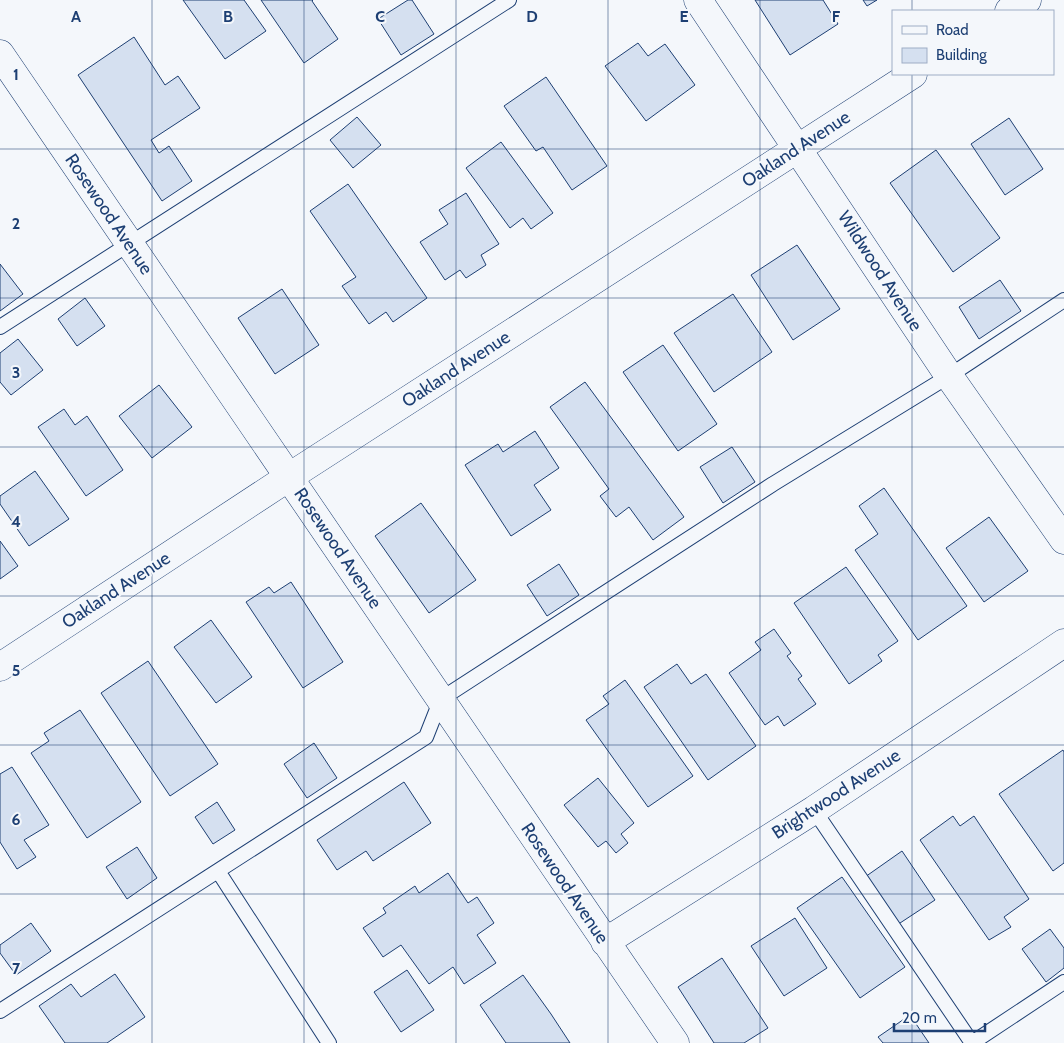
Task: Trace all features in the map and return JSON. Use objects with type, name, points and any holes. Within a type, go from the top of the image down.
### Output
[{"type":"street","name":"Wildwood Avenue","points":[[698,0],[949,376],[1064,540]]},
{"type":"street","points":[[1011,10],[1027,0]]},
{"type":"street","name":"Rosewood Avenue","points":[[0,54],[675,1043]]},
{"type":"street","name":"Oakland Avenue","points":[[0,667],[289,477],[910,75]]},
{"type":"street","name":"Brightwood Avenue","points":[[605,942],[814,810],[1064,643]]},
{"type":"lane","points":[[0,327],[509,0]]},
{"type":"lane","points":[[0,1011],[426,737],[441,699],[773,484],[949,376],[1064,300]]},
{"type":"lane","points":[[814,810],[972,1043],[1064,982]]},
{"type":"lane","points":[[218,871],[329,1043]]},
{"type":"building","points":[[183,0],[244,0],[266,31],[225,59]]},
{"type":"building","points":[[261,0],[313,0],[338,39],[304,63]]},
{"type":"building","points":[[408,0],[412,0],[434,34],[401,55],[378,19]]},
{"type":"building","points":[[755,0],[823,0],[838,24],[790,55]]},
{"type":"building","points":[[863,0],[877,0],[867,6]]},
{"type":"building","points":[[134,37],[165,85],[178,76],[200,108],[151,140],[159,153],[169,146],[192,181],[162,201],[78,75]]},
{"type":"building","points":[[638,43],[648,56],[665,44],[695,85],[646,121],[605,66]]},
{"type":"building","points":[[546,77],[607,166],[572,190],[543,147],[536,151],[504,106]]},
{"type":"building","points":[[357,117],[381,145],[353,168],[330,140]]},
{"type":"building","points":[[1009,118],[1043,169],[1005,195],[971,144]]},
{"type":"building","points":[[501,142],[553,213],[531,229],[523,218],[510,228],[466,168]]},
{"type":"building","points":[[936,150],[1000,238],[953,272],[890,183]]},
{"type":"building","points":[[348,184],[427,298],[393,322],[386,312],[369,324],[342,286],[356,277],[310,211]]},
{"type":"building","points":[[466,193],[499,244],[481,255],[486,265],[466,278],[460,270],[445,280],[420,242],[448,224],[439,210]]},
{"type":"building","points":[[797,245],[840,309],[793,340],[751,275]]},
{"type":"building","points":[[0,264],[23,294],[0,311]]},
{"type":"building","points":[[1000,280],[1021,311],[979,339],[959,307]]},
{"type":"building","points":[[282,289],[319,345],[275,374],[238,318]]},
{"type":"building","points":[[733,294],[772,352],[714,392],[674,333]]},
{"type":"building","points":[[85,298],[105,326],[77,346],[58,319]]},
{"type":"building","points":[[18,339],[43,370],[11,395],[0,382],[0,353]]},
{"type":"building","points":[[663,345],[717,424],[678,451],[623,372]]},
{"type":"building","points":[[585,382],[684,517],[653,540],[629,507],[616,517],[600,496],[609,489],[550,407]]},
{"type":"building","points":[[159,385],[192,427],[152,458],[119,416]]},
{"type":"building","points":[[64,409],[75,425],[87,416],[123,470],[86,496],[38,427]]},
{"type":"building","points":[[535,431],[559,468],[534,485],[551,510],[511,536],[465,465],[498,444],[503,452]]},
{"type":"building","points":[[732,447],[755,482],[723,503],[700,467]]},
{"type":"building","points":[[35,471],[69,519],[29,546],[0,504],[0,496]]},
{"type":"building","points":[[884,488],[967,606],[918,640],[855,550],[878,534],[859,506]]},
{"type":"building","points":[[421,503],[476,580],[429,613],[375,536]]},
{"type":"building","points":[[989,517],[1028,571],[984,602],[946,548]]},
{"type":"building","points":[[0,541],[18,566],[0,579]]},
{"type":"building","points":[[559,564],[579,595],[547,616],[527,585]]},
{"type":"building","points":[[846,567],[898,641],[878,655],[882,661],[849,684],[794,603]]},
{"type":"building","points":[[291,582],[343,662],[303,688],[246,602],[269,587],[274,593]]},
{"type":"building","points":[[211,620],[252,677],[216,703],[174,647]]},
{"type":"building","points":[[774,629],[791,653],[787,656],[802,676],[798,679],[816,704],[784,726],[778,716],[765,725],[729,673],[761,650],[755,642]]},
{"type":"building","points":[[148,661],[218,764],[170,796],[101,693]]},
{"type":"building","points":[[677,664],[691,684],[706,674],[756,746],[708,780],[644,687]]},
{"type":"building","points":[[625,680],[693,776],[648,807],[586,720],[609,704],[603,696]]},
{"type":"building","points":[[80,710],[141,802],[87,838],[31,753],[49,741],[44,733]]},
{"type":"building","points":[[314,743],[337,778],[307,798],[284,764]]},
{"type":"building","points":[[1063,750],[1064,863],[1053,871],[999,794]]},
{"type":"building","points":[[12,767],[49,825],[24,840],[36,857],[17,869],[0,842],[0,774]]},
{"type":"building","points":[[598,778],[634,823],[621,834],[628,843],[616,853],[606,841],[598,847],[564,805]]},
{"type":"building","points":[[404,782],[431,823],[373,861],[366,851],[337,870],[317,840]]},
{"type":"building","points":[[217,802],[235,830],[213,844],[195,817]]},
{"type":"building","points":[[953,816],[960,826],[974,816],[1029,899],[1004,917],[1011,927],[989,940],[920,840]]},
{"type":"building","points":[[137,847],[157,878],[127,899],[106,867]]},
{"type":"building","points":[[902,851],[935,900],[897,925],[865,877]]},
{"type":"building","points":[[448,873],[468,903],[477,897],[494,923],[477,935],[496,963],[464,984],[453,967],[429,984],[401,945],[383,957],[363,928],[386,913],[383,908],[415,886],[419,893]]},
{"type":"building","points":[[842,877],[905,967],[860,998],[797,908]]},
{"type":"building","points":[[795,918],[827,968],[784,996],[751,946]]},
{"type":"building","points":[[31,923],[51,951],[16,975],[0,953],[0,945]]},
{"type":"building","points":[[1050,929],[1064,948],[1064,968],[1046,982],[1022,949]]},
{"type":"building","points":[[722,958],[768,1028],[744,1043],[714,1043],[678,987]]},
{"type":"building","points":[[407,970],[434,1010],[401,1032],[374,992]]},
{"type":"building","points":[[115,974],[145,1017],[107,1043],[65,1043],[39,1006],[71,984],[81,997]]},
{"type":"building","points":[[523,975],[570,1043],[506,1043],[480,1005]]},
{"type":"building","points":[[910,1015],[929,1043],[883,1043],[878,1037]]}]
